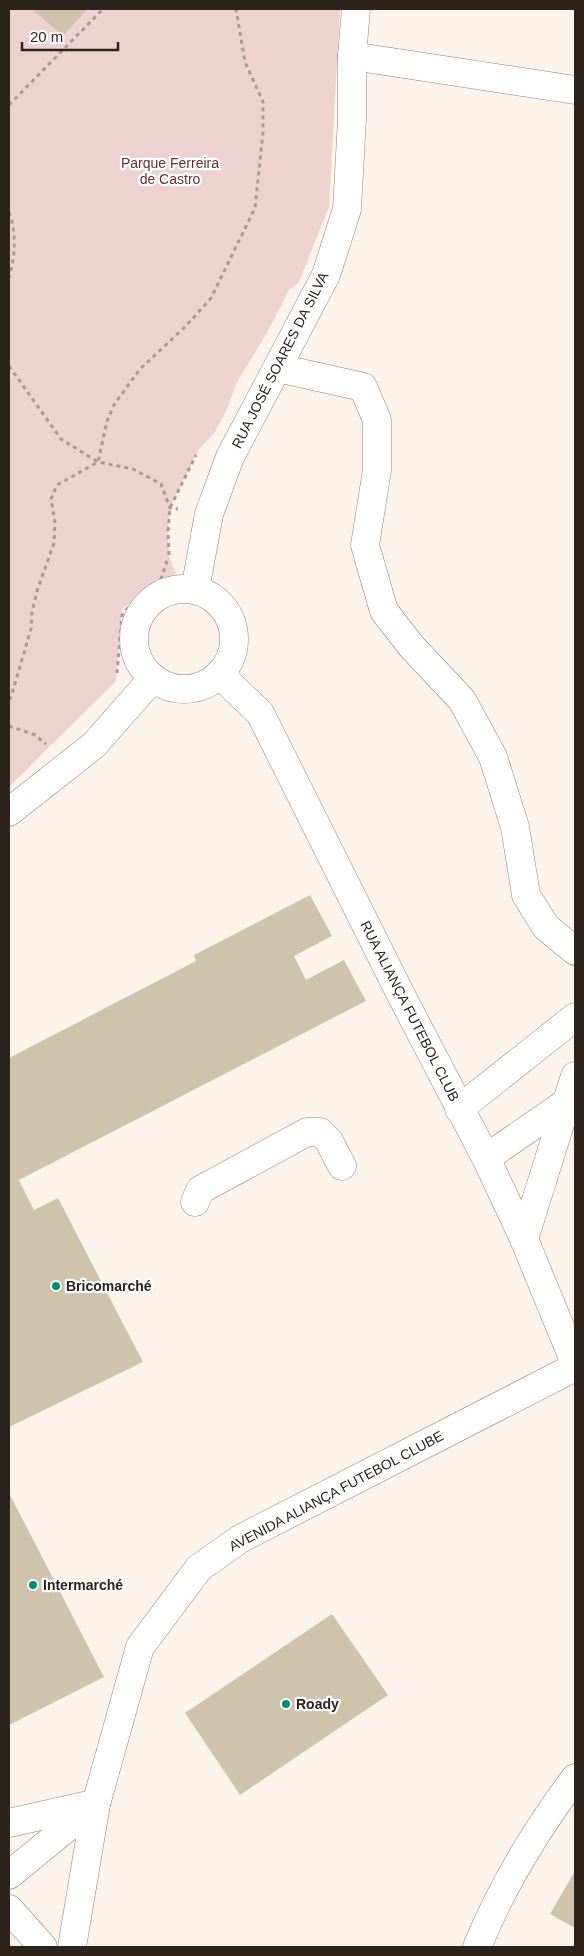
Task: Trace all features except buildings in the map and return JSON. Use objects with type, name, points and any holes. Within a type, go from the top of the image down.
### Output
[{"type":"street","name":"RUA JOSÉ SOARES DA SILVA","points":[[195,590],[209,514],[230,457],[326,275],[347,209],[352,119],[352,56],[356,9]]},
{"type":"street","points":[[352,56],[575,90]]},
{"type":"street","points":[[278,368],[363,387],[377,420],[378,470],[365,545],[384,611],[412,647],[462,700],[493,757],[515,827],[526,895],[546,927],[575,952]]},
{"type":"street","points":[[178,589],[195,590],[209,595],[220,604],[229,617],[233,630],[234,646],[229,661],[220,674],[206,684],[193,688],[179,689],[165,685],[153,678],[142,666],[135,651],[134,634],[139,618],[148,604],[162,594],[178,589]]},
{"type":"street","name":"RUA ALIANÇA FUTEBOL CLUB","points":[[220,674],[260,713],[459,1109],[486,1158],[524,1239],[575,1363]]},
{"type":"street","points":[[9,812],[94,745],[153,678]]},
{"type":"street","points":[[459,1109],[575,1017]]},
{"type":"street","points":[[524,1239],[575,1076]]},
{"type":"street","points":[[486,1158],[567,1102]]},
{"type":"street","points":[[195,1202],[200,1190],[307,1132],[320,1132],[329,1141],[342,1166]]},
{"type":"street","name":"AVENIDA ALIANÇA FUTEBOL CLUBE","points":[[72,1947],[96,1804],[140,1647],[199,1568],[240,1539],[575,1367]]},
{"type":"street","points":[[477,1947],[489,1919],[549,1813],[575,1778]]},
{"type":"street","points":[[9,1823],[96,1804]]},
{"type":"street","points":[[9,1875],[96,1804]]},
{"type":"street","points":[[9,1909],[43,1947]]},
{"type":"path","points":[[9,104],[103,9]]},
{"type":"path","points":[[9,700],[31,629],[32,612],[37,591],[54,543],[55,522],[51,499],[57,485],[98,462],[107,421],[114,405],[140,369],[186,326],[210,298],[255,208],[263,132],[263,102],[245,62],[236,9]]},
{"type":"path","points":[[9,212],[14,243],[9,278]]},
{"type":"path","points":[[9,366],[61,439],[98,462],[133,469],[161,484],[170,508]]},
{"type":"path","points":[[9,726],[35,735],[50,747]]},
{"type":"green space","name":"Parque Ferreira de Castro","points":[[9,9],[340,9],[329,207],[299,282],[289,290],[268,331],[236,384],[227,409],[215,432],[199,449],[170,507],[169,557],[176,573],[122,609],[116,681],[9,787]]},
{"type":"place","name":"Bricomarché","points":[[56,1286]]},
{"type":"place","name":"Intermarché","points":[[33,1585]]},
{"type":"place","name":"Roady","points":[[286,1704]]}]
